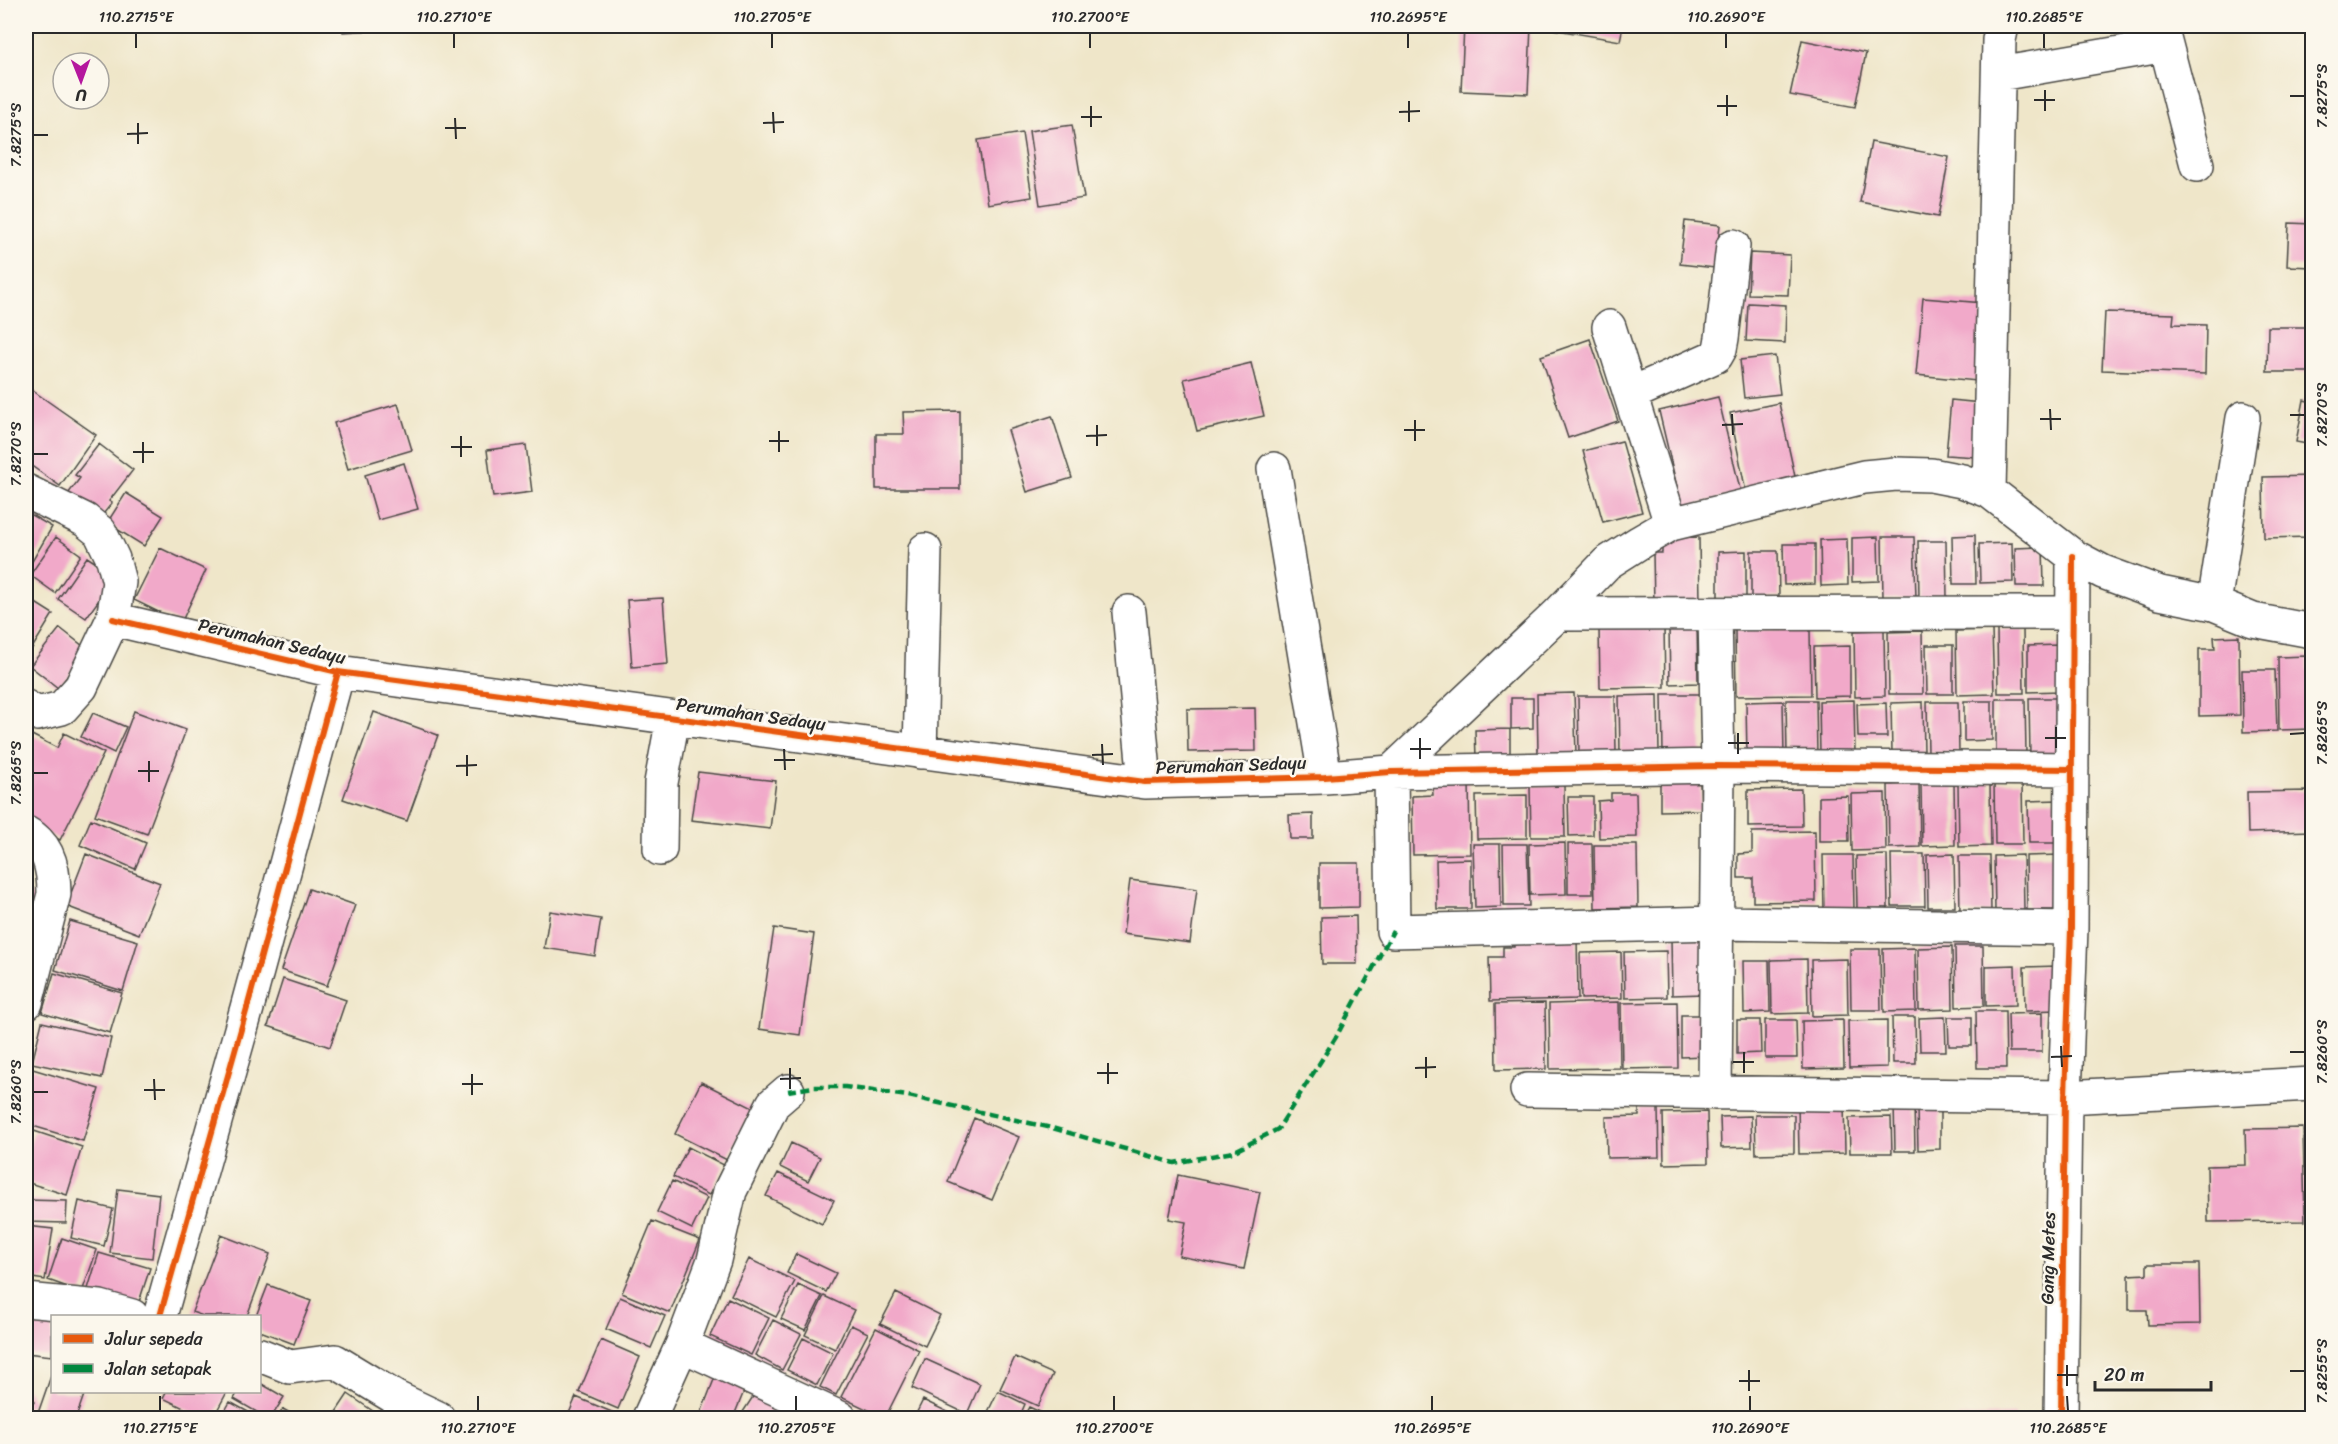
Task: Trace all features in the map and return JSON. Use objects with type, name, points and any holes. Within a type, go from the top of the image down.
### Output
[{"type":"street","points":[[1989,491],[2002,26]]},
{"type":"street","points":[[1999,74],[2164,35],[2197,165]]},
{"type":"street","points":[[1631,394],[1716,356],[1722,338],[1733,246]]},
{"type":"street","points":[[1609,327],[1671,524]]},
{"type":"street","points":[[2214,604],[2243,418]]},
{"type":"street","points":[[1274,469],[1325,777]]},
{"type":"street","points":[[2071,928],[1717,924],[1393,931],[1391,772],[1558,614],[1607,563],[1671,524],[1864,477],[1896,474],[1931,475],[1962,481],[1989,491],[2073,556],[2103,572],[2160,593],[2214,604],[2253,620],[2313,632]]},
{"type":"street","points":[[26,491],[85,520],[100,532],[113,559],[119,582],[113,619],[81,687],[62,708],[29,717]]},
{"type":"street","points":[[920,752],[925,550]]},
{"type":"street","name":"Gang Metes","points":[[2061,1419],[2065,1097],[2071,928],[2073,556]]},
{"type":"street","points":[[1129,612],[1145,782]]},
{"type":"street","points":[[1558,614],[2071,613]]},
{"type":"street","points":[[1715,614],[1718,766],[1715,1093]]},
{"type":"street","name":"Perumahan Sedayu","points":[[113,619],[338,672],[1145,782],[1325,777],[1391,772],[1718,766],[2072,769]]},
{"type":"street","points":[[161,1315],[338,672]]},
{"type":"street","points":[[660,849],[661,783],[673,718]]},
{"type":"street","points":[[26,833],[34,837],[45,849],[51,863],[54,894],[26,1003]]},
{"type":"street","points":[[1527,1090],[2065,1097],[2313,1084]]},
{"type":"street","points":[[649,1419],[682,1345],[714,1260],[730,1191],[773,1104],[788,1091]]},
{"type":"street","points":[[26,1300],[100,1307],[126,1315]]},
{"type":"street","points":[[682,1345],[840,1419]]},
{"type":"street","points":[[261,1355],[290,1367],[335,1361],[396,1398],[438,1419]]},
{"type":"building","points":[[342,26],[432,26],[432,27],[343,32]]},
{"type":"building","points":[[1464,26],[1531,26],[1528,94],[1461,91]]},
{"type":"building","points":[[1552,26],[1623,26],[1620,41],[1551,29]]},
{"type":"building","points":[[1802,40],[1866,53],[1855,107],[1790,95]]},
{"type":"building","points":[[1072,125],[1084,198],[1040,205],[1029,131]]},
{"type":"building","points":[[1022,133],[1032,197],[988,204],[978,140]]},
{"type":"building","points":[[1871,142],[1949,157],[1938,217],[1860,202]]},
{"type":"building","points":[[1685,221],[1720,225],[1715,268],[1680,264]]},
{"type":"building","points":[[2289,223],[2312,224],[2312,267],[2287,266]]},
{"type":"building","points":[[1750,253],[1790,255],[1788,295],[1748,294]]},
{"type":"building","points":[[1923,298],[1984,303],[1977,381],[1916,375]]},
{"type":"building","points":[[1748,303],[1786,305],[1785,343],[1746,341]]},
{"type":"building","points":[[2105,312],[2174,314],[2173,324],[2206,325],[2205,374],[2102,370]]},
{"type":"building","points":[[2268,327],[2312,327],[2312,372],[2267,372]]},
{"type":"building","points":[[1590,339],[1618,421],[1568,438],[1541,356]]},
{"type":"building","points":[[1775,356],[1780,394],[1744,398],[1740,360]]},
{"type":"building","points":[[1251,363],[1264,416],[1197,431],[1184,379]]},
{"type":"building","points":[[26,386],[96,435],[60,486],[26,462]]},
{"type":"building","points":[[1718,397],[1741,493],[1682,508],[1659,411]]},
{"type":"building","points":[[1951,400],[1981,403],[1976,457],[1946,455]]},
{"type":"building","points":[[2304,400],[2312,402],[2312,445],[2296,442]]},
{"type":"building","points":[[1779,403],[1796,481],[1746,492],[1730,413]]},
{"type":"building","points":[[398,404],[412,450],[348,469],[334,423]]},
{"type":"building","points":[[960,411],[960,489],[876,489],[876,434],[904,434],[903,412]]},
{"type":"building","points":[[1052,416],[1072,478],[1027,492],[1008,430]]},
{"type":"building","points":[[1622,441],[1642,512],[1603,522],[1583,451]]},
{"type":"building","points":[[99,444],[133,470],[109,501],[112,503],[100,518],[68,494],[80,478],[75,475]]},
{"type":"building","points":[[526,445],[532,492],[493,497],[487,450]]},
{"type":"building","points":[[404,463],[418,509],[378,520],[365,475]]},
{"type":"building","points":[[2312,476],[2312,537],[2264,538],[2263,477]]},
{"type":"building","points":[[126,493],[163,516],[144,546],[107,523]]},
{"type":"building","points":[[26,512],[52,527],[26,572]]},
{"type":"building","points":[[1975,535],[1976,584],[1953,584],[1952,536]]},
{"type":"building","points":[[56,537],[81,555],[55,593],[30,575]]},
{"type":"building","points":[[1699,537],[1700,604],[1654,604],[1653,553],[1662,553],[1662,538]]},
{"type":"building","points":[[1878,537],[1879,581],[1852,582],[1852,538]]},
{"type":"building","points":[[1882,537],[1914,537],[1916,598],[1883,599]]},
{"type":"building","points":[[1847,539],[1848,585],[1821,586],[1820,540]]},
{"type":"building","points":[[1918,541],[1946,541],[1947,598],[1919,599]]},
{"type":"building","points":[[2012,543],[2013,582],[1980,583],[1979,544]]},
{"type":"building","points":[[1783,544],[1815,544],[1815,584],[1784,585]]},
{"type":"building","points":[[2043,547],[2044,586],[2016,586],[2015,548]]},
{"type":"building","points":[[160,548],[206,570],[181,623],[134,600]]},
{"type":"building","points":[[1746,551],[1746,598],[1718,598],[1718,552]]},
{"type":"building","points":[[1751,551],[1778,551],[1779,597],[1751,598]]},
{"type":"building","points":[[87,557],[116,576],[86,618],[58,599]]},
{"type":"building","points":[[26,597],[53,614],[26,658]]},
{"type":"building","points":[[663,598],[668,664],[632,667],[627,600]]},
{"type":"building","points":[[1664,626],[1665,687],[1600,688],[1599,627]]},
{"type":"building","points":[[1697,626],[1698,683],[1670,684],[1669,627]]},
{"type":"building","points":[[60,628],[88,650],[58,688],[30,666]]},
{"type":"building","points":[[1810,629],[1811,695],[1736,696],[1735,630]]},
{"type":"building","points":[[2023,629],[2024,693],[1998,693],[1997,630]]},
{"type":"building","points":[[1884,630],[1885,696],[1855,697],[1854,631]]},
{"type":"building","points":[[1992,630],[1994,694],[1957,695],[1956,631]]},
{"type":"building","points":[[1922,631],[1923,694],[1889,694],[1888,632]]},
{"type":"building","points":[[2239,636],[2240,715],[2199,716],[2199,649],[2215,649],[2214,637]]},
{"type":"building","points":[[1926,645],[1953,645],[1953,694],[1927,694]]},
{"type":"building","points":[[2059,645],[2060,691],[2028,692],[2028,646]]},
{"type":"building","points":[[1850,646],[1850,696],[1815,697],[1814,647]]},
{"type":"building","points":[[2307,656],[2307,670],[2312,670],[2312,729],[2279,730],[2278,657]]},
{"type":"building","points":[[2242,670],[2275,670],[2277,731],[2243,732]]},
{"type":"building","points":[[1574,693],[1576,754],[1538,754],[1537,694]]},
{"type":"building","points":[[1662,694],[1700,694],[1701,753],[1663,754]]},
{"type":"building","points":[[1658,695],[1659,754],[1620,754],[1619,696]]},
{"type":"building","points":[[1578,696],[1615,696],[1616,753],[1579,754]]},
{"type":"building","points":[[1511,698],[1533,698],[1533,728],[1511,729]]},
{"type":"building","points":[[2029,698],[2058,698],[2059,756],[2030,756]]},
{"type":"building","points":[[1996,699],[2025,699],[2026,754],[1996,754]]},
{"type":"building","points":[[1786,700],[1816,700],[1817,755],[1787,755]]},
{"type":"building","points":[[1854,700],[1855,754],[1820,755],[1819,701]]},
{"type":"building","points":[[1783,701],[1784,757],[1747,757],[1746,702]]},
{"type":"building","points":[[1964,701],[1992,701],[1992,740],[1964,741]]},
{"type":"building","points":[[1923,702],[1924,753],[1892,754],[1891,703]]},
{"type":"building","points":[[1927,702],[1958,702],[1959,753],[1928,753]]},
{"type":"building","points":[[1886,703],[1887,737],[1858,737],[1857,704]]},
{"type":"building","points":[[1255,708],[1256,751],[1188,752],[1187,709]]},
{"type":"building","points":[[134,711],[186,730],[147,834],[95,815]]},
{"type":"building","points":[[374,712],[438,735],[407,821],[343,799]]},
{"type":"building","points":[[93,713],[126,727],[114,753],[81,737]]},
{"type":"building","points":[[1510,729],[1510,757],[1476,757],[1475,730]]},
{"type":"building","points":[[26,732],[57,748],[64,733],[104,753],[60,840],[26,822]]},
{"type":"building","points":[[698,772],[776,781],[770,829],[691,820]]},
{"type":"building","points":[[1469,779],[1470,854],[1413,855],[1412,796],[1433,795],[1432,780]]},
{"type":"building","points":[[2022,781],[2023,844],[1995,844],[1994,782]]},
{"type":"building","points":[[1700,782],[1701,810],[1660,811],[1660,783]]},
{"type":"building","points":[[1954,782],[1955,845],[1922,846],[1921,783]]},
{"type":"building","points":[[1990,782],[1991,846],[1959,847],[1958,783]]},
{"type":"building","points":[[1919,784],[1920,847],[1889,848],[1888,785]]},
{"type":"building","points":[[1564,785],[1565,837],[1531,837],[1530,786]]},
{"type":"building","points":[[1801,789],[1802,826],[1748,827],[1748,790]]},
{"type":"building","points":[[2312,791],[2312,831],[2248,833],[2247,792]]},
{"type":"building","points":[[1611,793],[1636,793],[1637,837],[1599,838],[1598,801],[1611,800]]},
{"type":"building","points":[[1885,793],[1886,850],[1852,851],[1851,794]]},
{"type":"building","points":[[1527,795],[1527,838],[1477,839],[1476,796]]},
{"type":"building","points":[[1848,796],[1849,841],[1819,841],[1819,797]]},
{"type":"building","points":[[1568,797],[1593,797],[1593,835],[1569,836]]},
{"type":"building","points":[[2058,800],[2058,843],[2029,843],[2028,801]]},
{"type":"building","points":[[1313,814],[1313,839],[1290,839],[1289,815]]},
{"type":"building","points":[[91,819],[146,843],[135,869],[80,845]]},
{"type":"building","points":[[1815,831],[1816,901],[1753,902],[1753,878],[1738,878],[1738,854],[1752,853],[1752,832]]},
{"type":"building","points":[[1565,843],[1566,894],[1530,895],[1529,844]]},
{"type":"building","points":[[1473,844],[1500,844],[1501,907],[1475,908]]},
{"type":"building","points":[[1503,844],[1527,844],[1529,906],[1504,906]]},
{"type":"building","points":[[1568,844],[1592,844],[1593,894],[1568,894]]},
{"type":"building","points":[[1594,845],[1637,845],[1638,907],[1595,908]]},
{"type":"building","points":[[86,854],[160,883],[139,934],[66,906]]},
{"type":"building","points":[[1891,854],[1924,854],[1925,906],[1892,906]]},
{"type":"building","points":[[1954,854],[1955,907],[1928,907],[1927,855]]},
{"type":"building","points":[[1823,855],[1853,855],[1854,910],[1824,911]]},
{"type":"building","points":[[1887,855],[1888,908],[1857,909],[1856,856]]},
{"type":"building","points":[[2023,855],[2024,910],[1995,911],[1994,856]]},
{"type":"building","points":[[2059,855],[2060,910],[2027,910],[2026,856]]},
{"type":"building","points":[[1959,856],[1990,856],[1991,912],[1960,913]]},
{"type":"building","points":[[1471,859],[1471,909],[1437,909],[1436,860]]},
{"type":"building","points":[[1319,863],[1359,863],[1359,907],[1319,908]]},
{"type":"building","points":[[1130,880],[1197,889],[1190,943],[1123,934]]},
{"type":"building","points":[[309,889],[355,905],[327,986],[281,970]]},
{"type":"building","points":[[26,893],[44,901],[30,932],[26,930]]},
{"type":"building","points":[[550,911],[601,919],[595,956],[544,948]]},
{"type":"building","points":[[1356,916],[1357,964],[1322,964],[1321,917]]},
{"type":"building","points":[[70,921],[138,941],[123,991],[55,970]]},
{"type":"building","points":[[774,928],[814,934],[800,1035],[759,1029]]},
{"type":"building","points":[[1577,934],[1578,999],[1490,1001],[1489,957],[1503,957],[1503,947],[1514,947],[1514,935]]},
{"type":"building","points":[[1671,938],[1703,938],[1704,994],[1672,995]]},
{"type":"building","points":[[1955,946],[1983,946],[1984,1006],[1956,1007]]},
{"type":"building","points":[[1952,947],[1953,1009],[1919,1010],[1918,948]]},
{"type":"building","points":[[1915,948],[1916,1011],[1884,1012],[1883,949]]},
{"type":"building","points":[[1850,949],[1880,949],[1881,1010],[1851,1010]]},
{"type":"building","points":[[1666,951],[1667,997],[1625,998],[1624,952]]},
{"type":"building","points":[[1621,952],[1622,998],[1581,999],[1580,953]]},
{"type":"building","points":[[1807,959],[1808,1013],[1772,1014],[1771,960]]},
{"type":"building","points":[[1847,959],[1848,1015],[1812,1016],[1811,960]]},
{"type":"building","points":[[1743,961],[1769,961],[1770,1012],[1744,1013]]},
{"type":"building","points":[[2015,965],[2016,1005],[1986,1006],[1986,966]]},
{"type":"building","points":[[2057,966],[2058,1010],[2025,1011],[2024,967]]},
{"type":"building","points":[[54,973],[122,993],[110,1033],[42,1013]]},
{"type":"building","points":[[283,979],[346,1000],[330,1047],[268,1026]]},
{"type":"building","points":[[1619,1002],[1620,1068],[1550,1069],[1549,1004]]},
{"type":"building","points":[[1677,1002],[1678,1068],[1622,1069],[1621,1003]]},
{"type":"building","points":[[1545,1003],[1546,1069],[1496,1070],[1495,1004]]},
{"type":"building","points":[[1976,1011],[2005,1011],[2006,1068],[1977,1068]]},
{"type":"building","points":[[2042,1013],[2042,1052],[2009,1052],[2008,1014]]},
{"type":"building","points":[[1681,1015],[1702,1015],[1703,1056],[1681,1057]]},
{"type":"building","points":[[1892,1017],[1915,1017],[1916,1063],[1893,1063]]},
{"type":"building","points":[[1945,1017],[1946,1051],[1920,1051],[1919,1018]]},
{"type":"building","points":[[1948,1017],[1972,1017],[1972,1046],[1949,1046]]},
{"type":"building","points":[[1737,1020],[1760,1020],[1761,1053],[1737,1054]]},
{"type":"building","points":[[1765,1020],[1796,1020],[1797,1058],[1765,1058]]},
{"type":"building","points":[[1843,1020],[1844,1068],[1803,1069],[1802,1021]]},
{"type":"building","points":[[1887,1020],[1887,1067],[1849,1068],[1848,1021]]},
{"type":"building","points":[[42,1022],[111,1038],[102,1078],[32,1063]]},
{"type":"building","points":[[26,1067],[99,1089],[83,1141],[26,1124]]},
{"type":"building","points":[[701,1082],[753,1108],[727,1160],[675,1134]]},
{"type":"building","points":[[1844,1102],[1845,1153],[1799,1154],[1798,1103]]},
{"type":"building","points":[[1914,1102],[1915,1151],[1895,1151],[1894,1103]]},
{"type":"building","points":[[1639,1108],[1658,1108],[1659,1157],[1607,1158],[1606,1117],[1639,1116]]},
{"type":"building","points":[[1917,1109],[1940,1109],[1940,1149],[1918,1150]]},
{"type":"building","points":[[1707,1112],[1708,1163],[1664,1164],[1663,1113]]},
{"type":"building","points":[[1755,1115],[1794,1115],[1794,1153],[1756,1154]]},
{"type":"building","points":[[1751,1116],[1752,1147],[1721,1148],[1720,1117]]},
{"type":"building","points":[[1891,1117],[1892,1153],[1850,1153],[1849,1118]]},
{"type":"building","points":[[974,1118],[1019,1137],[992,1200],[948,1182]]},
{"type":"building","points":[[2303,1128],[2305,1221],[2208,1222],[2207,1166],[2246,1165],[2245,1129]]},
{"type":"building","points":[[34,1131],[82,1147],[67,1195],[26,1182],[26,1156]]},
{"type":"building","points":[[791,1143],[820,1157],[808,1181],[780,1167]]},
{"type":"building","points":[[688,1147],[724,1165],[709,1195],[673,1177]]},
{"type":"building","points":[[778,1173],[834,1200],[822,1224],[766,1196]]},
{"type":"building","points":[[1178,1175],[1260,1192],[1244,1269],[1179,1256],[1186,1222],[1169,1219]]},
{"type":"building","points":[[672,1181],[707,1198],[692,1229],[657,1212]]},
{"type":"building","points":[[118,1189],[159,1194],[152,1258],[110,1253]]},
{"type":"building","points":[[26,1200],[67,1201],[66,1223],[26,1222]]},
{"type":"building","points":[[79,1201],[113,1209],[104,1246],[71,1238]]},
{"type":"building","points":[[652,1221],[700,1240],[670,1313],[622,1293]]},
{"type":"building","points":[[26,1226],[53,1229],[45,1280],[26,1277]]},
{"type":"building","points":[[221,1235],[270,1254],[247,1315],[200,1315],[192,1312]]},
{"type":"building","points":[[62,1238],[97,1250],[82,1292],[48,1280]]},
{"type":"building","points":[[99,1253],[150,1268],[137,1308],[87,1292]]},
{"type":"building","points":[[796,1254],[836,1273],[826,1292],[787,1273]]},
{"type":"building","points":[[749,1259],[795,1281],[776,1317],[731,1295]]},
{"type":"building","points":[[2147,1264],[2199,1264],[2200,1324],[2148,1325],[2147,1310],[2129,1310],[2129,1275],[2147,1274]]},
{"type":"building","points":[[268,1285],[311,1301],[294,1344],[261,1331],[261,1315],[256,1315]]},
{"type":"building","points":[[798,1285],[822,1296],[805,1330],[781,1319]]},
{"type":"building","points":[[896,1293],[940,1315],[925,1346],[880,1324]]},
{"type":"building","points":[[824,1296],[854,1310],[835,1349],[805,1335]]},
{"type":"building","points":[[620,1297],[665,1316],[651,1348],[606,1329]]},
{"type":"building","points":[[728,1298],[769,1318],[751,1355],[710,1336]]},
{"type":"building","points":[[26,1316],[51,1319],[51,1356],[26,1353]]},
{"type":"building","points":[[773,1320],[801,1334],[782,1370],[755,1355]]},
{"type":"building","points":[[851,1325],[868,1333],[836,1395],[820,1387]]},
{"type":"building","points":[[876,1328],[919,1350],[885,1418],[841,1397]]},
{"type":"building","points":[[803,1338],[833,1353],[817,1385],[787,1370]]},
{"type":"building","points":[[601,1340],[640,1357],[618,1409],[579,1392]]},
{"type":"building","points":[[1015,1357],[1053,1374],[1038,1406],[1000,1389]]},
{"type":"building","points":[[925,1359],[980,1384],[967,1414],[912,1388]]},
{"type":"building","points":[[51,1376],[51,1393],[85,1393],[76,1418],[37,1416]]},
{"type":"building","points":[[715,1377],[745,1389],[733,1418],[699,1418]]},
{"type":"building","points":[[261,1384],[284,1397],[271,1418],[267,1418],[234,1399],[237,1393],[261,1393]]},
{"type":"building","points":[[26,1388],[35,1402],[26,1408]]},
{"type":"building","points":[[998,1391],[1025,1404],[1019,1418],[985,1418]]},
{"type":"building","points":[[756,1392],[782,1408],[775,1418],[739,1418]]},
{"type":"building","points":[[166,1393],[226,1393],[213,1418],[204,1418],[163,1398]]},
{"type":"building","points":[[348,1394],[383,1418],[332,1418]]},
{"type":"building","points":[[576,1397],[626,1418],[567,1418]]},
{"type":"building","points":[[923,1400],[952,1414],[950,1418],[914,1418]]},
{"type":"building","points":[[230,1402],[259,1418],[221,1418]]},
{"type":"building","points":[[1029,1407],[1053,1418],[1023,1418]]},
{"type":"building","points":[[283,1409],[299,1418],[277,1418]]},
{"type":"building","points":[[2015,1415],[2015,1418],[1957,1418],[1957,1417]]},
{"type":"marked path","points":[[788,1091],[814,1087],[845,1087],[908,1096],[1052,1128],[1174,1163],[1233,1152],[1278,1129],[1336,1037],[1393,931]]},
{"type":"cycle path","points":[[2061,1418],[2065,1097],[2071,928],[2073,556]]},
{"type":"cycle path","points":[[113,619],[338,672],[1145,782],[1325,777],[1391,772],[1718,766],[2072,769]]},
{"type":"cycle path","points":[[160,1315],[338,672]]}]
